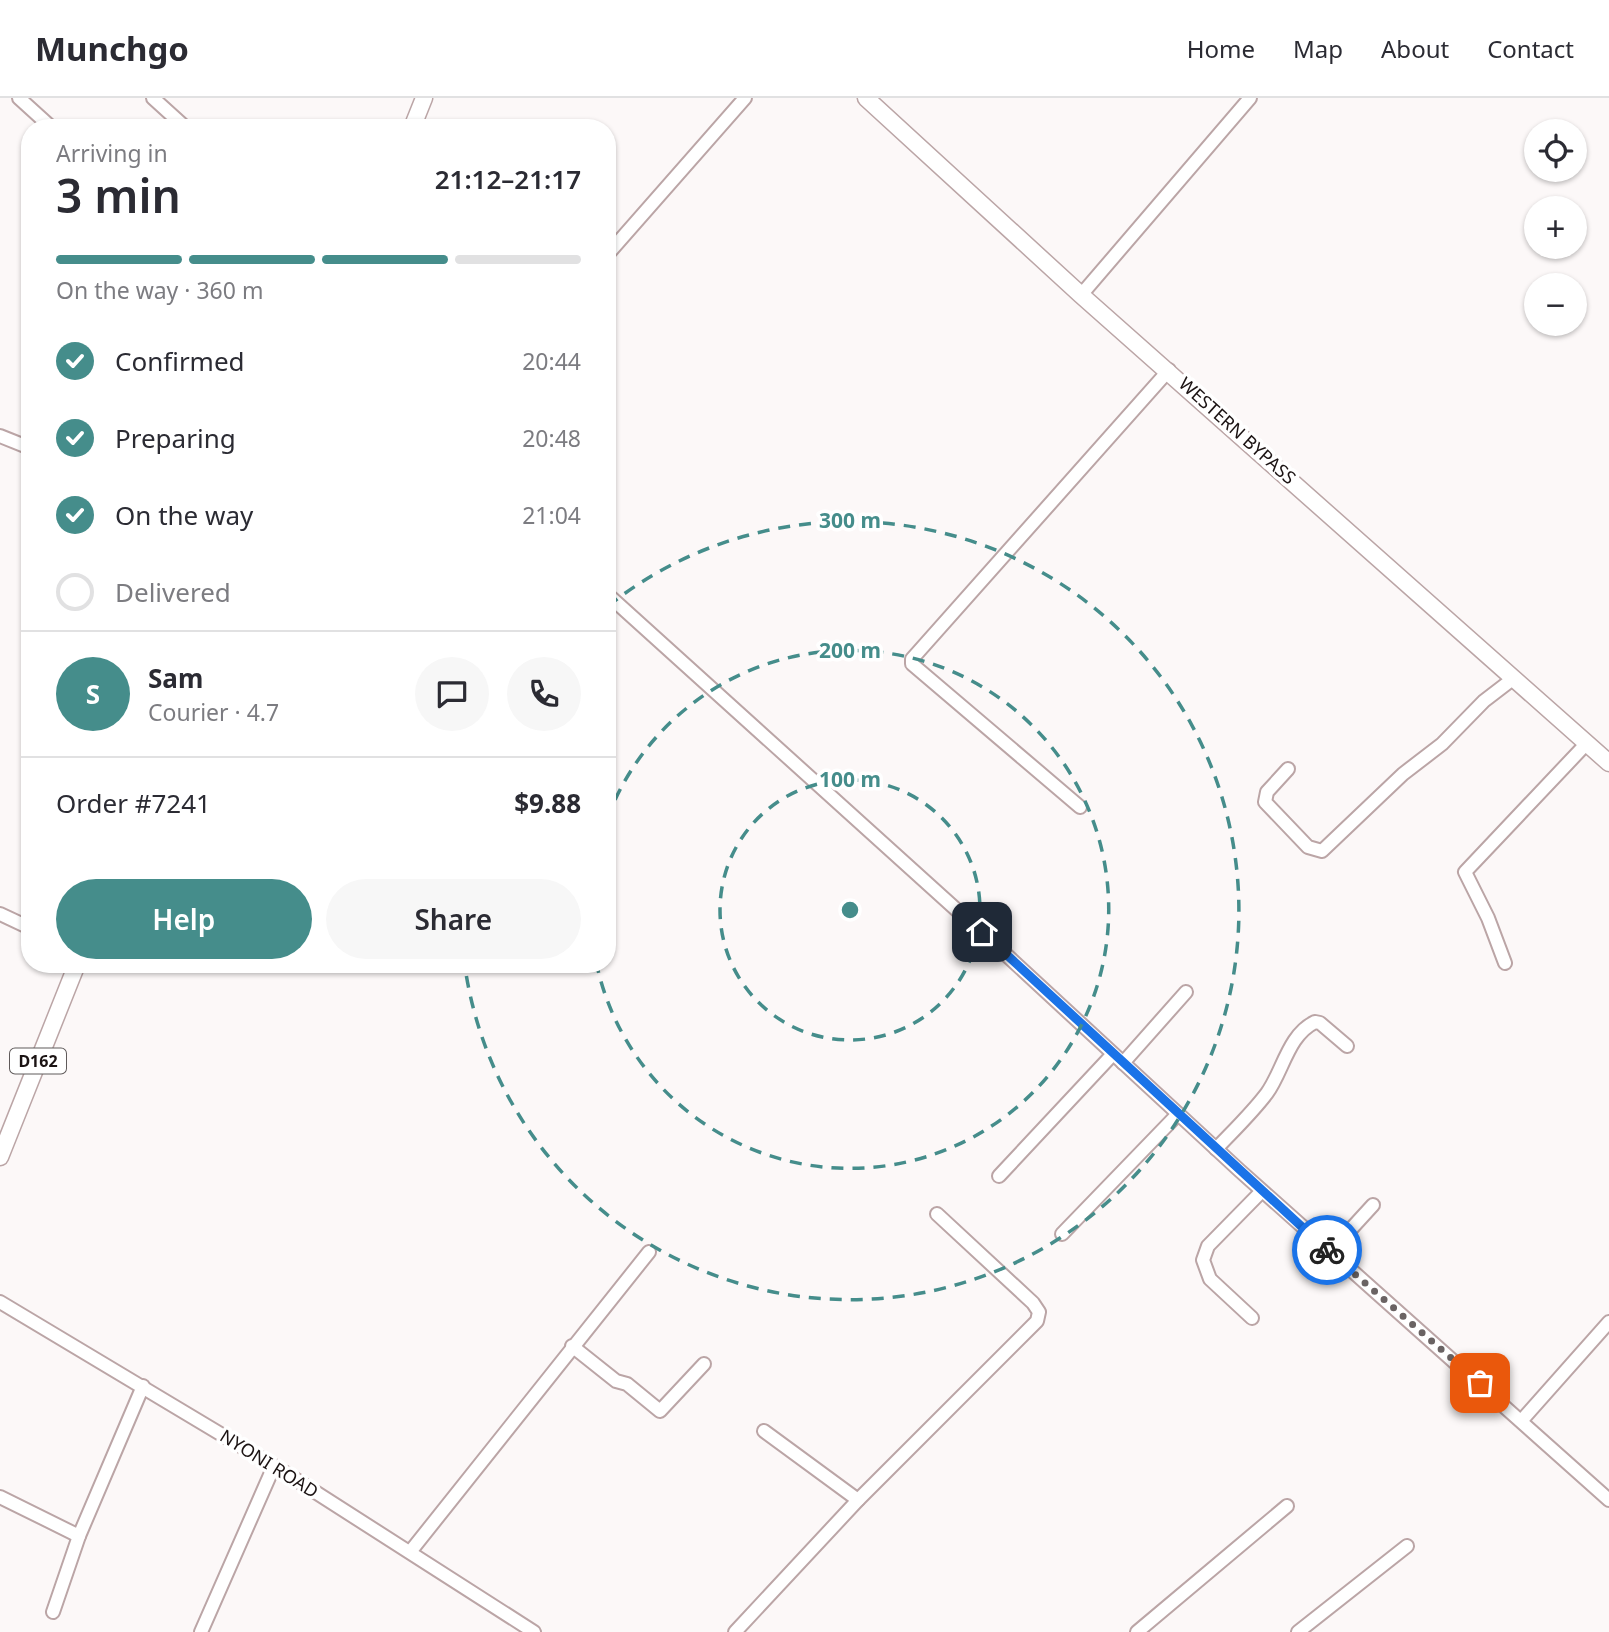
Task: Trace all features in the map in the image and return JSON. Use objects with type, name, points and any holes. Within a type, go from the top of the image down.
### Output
[{"type":"main road","points":[[416,119],[424,98]]},
{"type":"main road","name":"WESTERN BYPASS","points":[[866,98],[1081,295],[1169,370],[1609,763]]},
{"type":"main road","name":"D162","points":[[0,1157],[73,973]]},
{"type":"street","points":[[19,98],[42,119]]},
{"type":"street","points":[[616,245],[745,98]]},
{"type":"street","points":[[1081,295],[1250,98]]},
{"type":"street","points":[[158,100],[177,119]]},
{"type":"street","points":[[1080,807],[912,664],[912,659],[1169,370]]},
{"type":"street","points":[[0,436],[21,444]]},
{"type":"street","points":[[616,602],[1262,1191],[1609,1500]]},
{"type":"street","points":[[1288,769],[1267,792],[1265,802],[1308,847],[1321,851],[1403,774],[1441,744],[1484,701],[1514,678]]},
{"type":"street","points":[[1506,963],[1465,872],[1587,743]]},
{"type":"street","points":[[0,914],[21,924]]},
{"type":"street","points":[[999,1176],[1186,992]]},
{"type":"street","points":[[1216,1149],[1268,1092],[1282,1062],[1304,1029],[1315,1022],[1320,1023],[1347,1046]]},
{"type":"street","points":[[1062,1234],[1178,1114]]},
{"type":"street","points":[[1252,1318],[1210,1279],[1203,1259],[1208,1246],[1262,1191]]},
{"type":"street","points":[[1330,1252],[1373,1205]]},
{"type":"street","points":[[735,1632],[858,1500],[991,1370],[1040,1317],[1033,1303],[937,1214]]},
{"type":"street","points":[[410,1552],[649,1252]]},
{"type":"street","name":"NYONI ROAD","points":[[0,1302],[274,1466],[534,1632]]},
{"type":"street","points":[[1522,1420],[1609,1322]]},
{"type":"street","points":[[572,1346],[616,1381],[627,1384],[660,1411],[704,1364]]},
{"type":"street","points":[[53,1612],[79,1536],[143,1386]]},
{"type":"street","points":[[764,1431],[858,1500]]},
{"type":"street","points":[[201,1632],[274,1466]]},
{"type":"street","points":[[0,1497],[79,1536]]},
{"type":"street","points":[[1137,1632],[1287,1506]]},
{"type":"street","points":[[1298,1632],[1407,1546]]},
{"type":"street","points":[[509,1632],[516,1620]]},
{"type":"way so far","points":[[1327,1250],[1480,1383]]},
{"type":"route","points":[[982,932],[1327,1250]]}]
